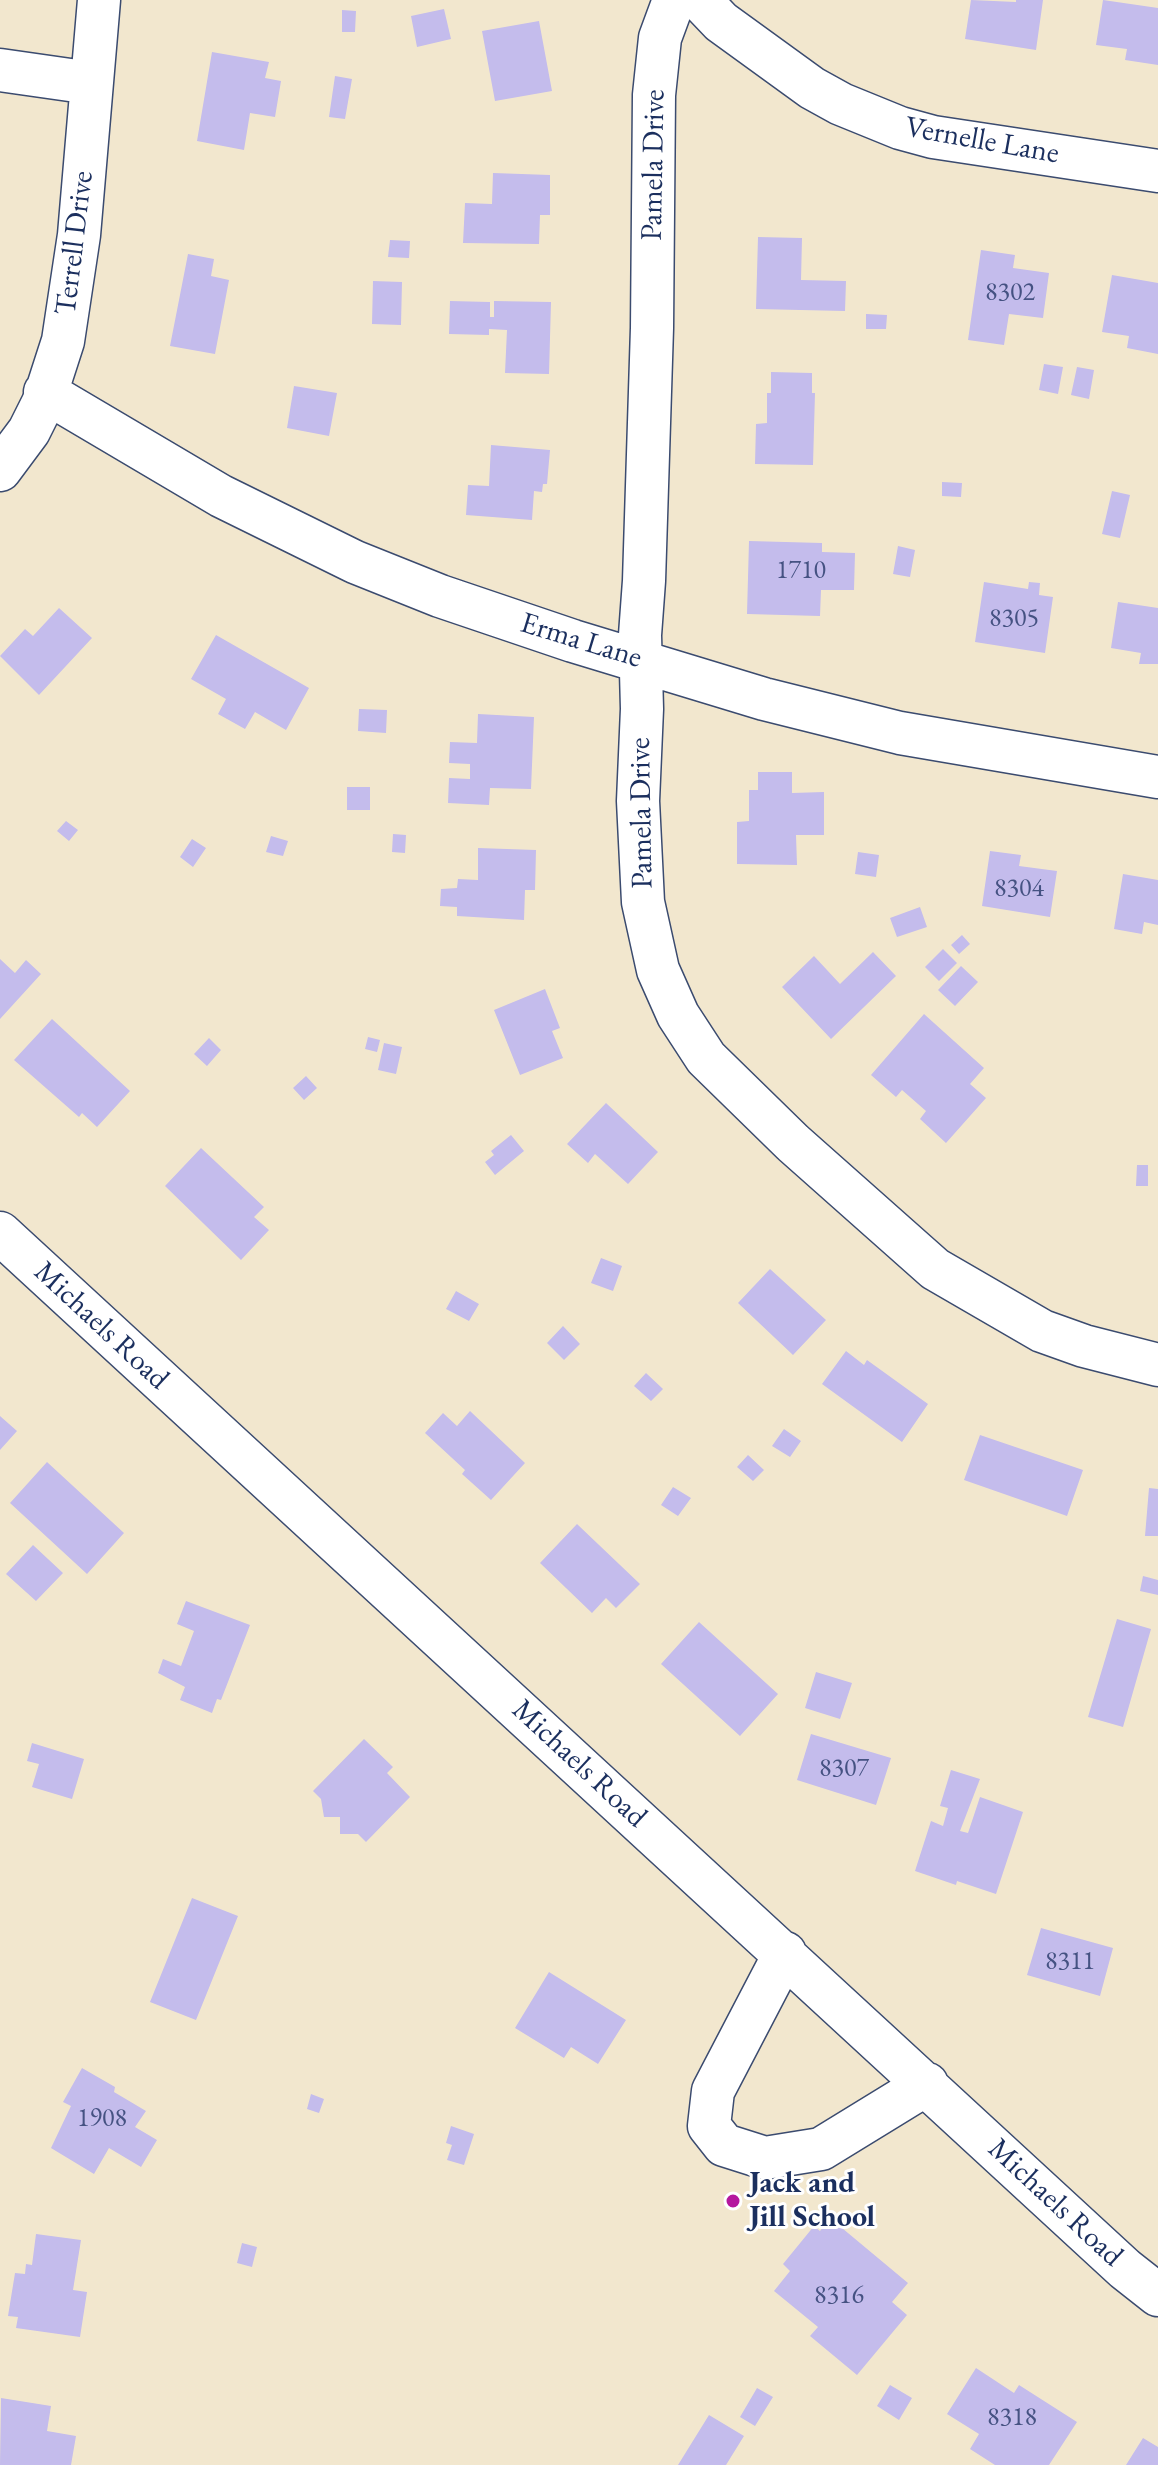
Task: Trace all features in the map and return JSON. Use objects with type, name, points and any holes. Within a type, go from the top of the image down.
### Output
[{"type":"street","name":"Terrell Drive","points":[[0,470],[29,431],[43,403],[63,341],[77,250],[99,0]]},
{"type":"street","name":"Pamela Drive","points":[[674,0],[660,38],[654,95],[652,328],[638,801],[643,902],[658,970],[678,1015],[706,1058],[793,1143],[935,1269],[1042,1331],[1107,1353],[1158,1365]]},
{"type":"street","name":"Vernelle Lane","points":[[700,0],[721,22],[812,88],[841,104],[900,128],[933,137],[1158,171]]},
{"type":"street","points":[[0,70],[91,83]]},
{"type":"street","name":"Erma Lane","points":[[45,392],[221,496],[355,562],[440,596],[573,641],[764,699],[900,733],[1158,777]]},
{"type":"street","name":"Michaels Road","points":[[0,1233],[1125,2269],[1158,2295]]},
{"type":"street","points":[[785,1953],[713,2091],[709,2126],[724,2145],[765,2158],[821,2149],[927,2084]]},
{"type":"building","points":[[971,0],[1043,0],[1036,50],[965,39]]},
{"type":"building","points":[[1103,0],[1158,8],[1158,65],[1125,60],[1127,49],[1096,45]]},
{"type":"building","points":[[444,9],[451,39],[417,47],[411,16]]},
{"type":"building","points":[[342,10],[356,11],[355,32],[342,32]]},
{"type":"building","points":[[539,21],[552,91],[495,101],[482,31]]},
{"type":"building","points":[[212,52],[269,62],[265,78],[281,81],[275,117],[250,113],[244,150],[197,141]]},
{"type":"building","points":[[335,76],[352,79],[345,119],[329,117]]},
{"type":"building","points":[[493,173],[550,175],[550,215],[540,215],[539,244],[463,243],[465,203],[492,204]]},
{"type":"building","points":[[758,237],[802,238],[801,280],[846,281],[845,311],[756,309]]},
{"type":"building","points":[[390,240],[410,241],[409,258],[388,257]]},
{"type":"building","points":[[981,250],[1015,255],[1013,268],[1049,273],[1043,318],[1009,314],[1004,345],[968,340]]},
{"type":"building","points":[[188,254],[214,259],[211,276],[229,280],[215,354],[170,346]]},
{"type":"building","points":[[1112,275],[1158,283],[1158,354],[1127,348],[1129,336],[1102,332]]},
{"type":"building","points":[[373,281],[402,282],[401,325],[372,324]]},
{"type":"building","points":[[450,301],[490,302],[490,317],[494,317],[494,301],[551,302],[549,374],[505,373],[507,330],[489,329],[489,335],[449,334]]},
{"type":"building","points":[[866,314],[887,315],[886,329],[866,329]]},
{"type":"building","points":[[1044,364],[1063,367],[1058,394],[1039,390]]},
{"type":"building","points":[[1077,367],[1094,370],[1089,399],[1071,395]]},
{"type":"building","points":[[771,372],[812,373],[812,393],[815,393],[813,465],[755,464],[756,424],[767,423]]},
{"type":"building","points":[[294,386],[337,393],[329,436],[287,428]]},
{"type":"building","points":[[491,445],[550,450],[547,484],[543,484],[542,492],[534,491],[532,520],[466,515],[468,485],[489,486]]},
{"type":"building","points":[[942,482],[962,483],[961,497],[942,496]]},
{"type":"building","points":[[1112,491],[1130,495],[1120,538],[1102,534]]},
{"type":"building","points":[[749,541],[822,543],[822,552],[855,553],[854,590],[821,590],[820,616],[747,614]]},
{"type":"building","points":[[898,546],[915,550],[910,577],[893,574]]},
{"type":"building","points":[[984,582],[1028,589],[1029,582],[1040,583],[1039,595],[1053,597],[1045,653],[975,642]]},
{"type":"building","points":[[1118,602],[1158,608],[1158,664],[1139,664],[1141,653],[1111,648]]},
{"type":"building","points":[[59,608],[92,638],[39,695],[0,656],[25,629],[33,636]]},
{"type":"building","points":[[216,635],[309,688],[286,730],[255,712],[245,729],[218,714],[226,699],[191,679]]},
{"type":"building","points":[[359,709],[387,710],[386,733],[358,731]]},
{"type":"building","points":[[478,714],[534,717],[531,789],[490,788],[489,805],[448,803],[449,778],[470,779],[470,764],[449,763],[450,742],[477,743]]},
{"type":"building","points":[[758,772],[792,772],[792,793],[824,792],[824,835],[796,835],[797,865],[737,864],[737,822],[749,821],[749,790],[758,790]]},
{"type":"building","points":[[347,787],[370,787],[370,810],[347,810]]},
{"type":"building","points":[[66,821],[78,830],[69,841],[57,831]]},
{"type":"building","points":[[393,834],[406,835],[405,853],[392,852]]},
{"type":"building","points":[[271,836],[288,841],[283,856],[266,852]]},
{"type":"building","points":[[192,839],[206,848],[193,867],[180,857]]},
{"type":"building","points":[[478,848],[536,850],[535,890],[525,890],[524,920],[457,916],[457,907],[440,906],[441,889],[457,888],[458,879],[478,880]]},
{"type":"building","points":[[990,851],[1021,855],[1019,866],[1057,871],[1050,917],[982,906]]},
{"type":"building","points":[[858,852],[879,855],[876,877],[855,874]]},
{"type":"building","points":[[1123,874],[1158,880],[1158,925],[1144,922],[1142,934],[1114,929]]},
{"type":"building","points":[[920,907],[927,927],[897,937],[890,918]]},
{"type":"building","points":[[962,935],[970,944],[959,954],[951,945]]},
{"type":"building","points":[[943,949],[957,963],[939,981],[925,967]]},
{"type":"building","points":[[873,952],[896,976],[831,1039],[782,987],[814,956],[840,984]]},
{"type":"building","points":[[0,959],[15,973],[26,960],[41,974],[0,1019]]},
{"type":"building","points":[[961,966],[978,982],[955,1006],[938,990]]},
{"type":"building","points":[[545,989],[560,1028],[552,1031],[563,1058],[520,1075],[494,1010]]},
{"type":"building","points":[[924,1014],[984,1068],[970,1084],[986,1098],[946,1143],[920,1119],[926,1111],[902,1090],[896,1097],[871,1075]]},
{"type":"building","points":[[52,1019],[130,1091],[97,1127],[82,1113],[79,1117],[14,1060]]},
{"type":"building","points":[[368,1037],[380,1040],[377,1052],[365,1049]]},
{"type":"building","points":[[209,1038],[221,1050],[207,1066],[194,1054]]},
{"type":"building","points":[[384,1043],[402,1047],[396,1074],[378,1070]]},
{"type":"building","points":[[306,1076],[317,1088],[304,1100],[293,1088]]},
{"type":"building","points":[[606,1103],[658,1152],[628,1184],[595,1154],[588,1163],[567,1144]]},
{"type":"building","points":[[511,1135],[524,1151],[495,1175],[485,1162],[494,1155],[491,1151]]},
{"type":"building","points":[[201,1148],[264,1207],[254,1217],[269,1230],[241,1260],[165,1186]]},
{"type":"building","points":[[1137,1165],[1148,1165],[1148,1186],[1136,1186]]},
{"type":"building","points":[[601,1258],[622,1266],[613,1291],[591,1283]]},
{"type":"building","points":[[770,1269],[826,1320],[793,1355],[738,1303]]},
{"type":"building","points":[[456,1291],[479,1304],[469,1321],[446,1309]]},
{"type":"building","points":[[563,1326],[580,1344],[564,1360],[547,1343]]},
{"type":"building","points":[[846,1351],[864,1365],[867,1360],[928,1404],[902,1442],[822,1384]]},
{"type":"building","points":[[646,1373],[663,1389],[651,1401],[634,1386]]},
{"type":"building","points":[[470,1411],[525,1463],[491,1500],[462,1474],[465,1470],[425,1433],[443,1413],[457,1426]]},
{"type":"building","points":[[0,1416],[17,1431],[0,1450]]},
{"type":"building","points":[[784,1429],[801,1441],[790,1457],[772,1446]]},
{"type":"building","points":[[980,1435],[1083,1470],[1067,1516],[964,1480]]},
{"type":"building","points":[[748,1455],[764,1470],[753,1481],[737,1467]]},
{"type":"building","points":[[47,1462],[124,1533],[87,1574],[10,1503]]},
{"type":"building","points":[[673,1487],[691,1498],[678,1516],[661,1505]]},
{"type":"building","points":[[1149,1488],[1158,1489],[1158,1536],[1145,1536]]},
{"type":"building","points":[[577,1524],[640,1584],[616,1608],[606,1598],[592,1613],[540,1563]]},
{"type":"building","points":[[33,1545],[63,1573],[36,1601],[6,1574]]},
{"type":"building","points":[[1143,1576],[1158,1580],[1158,1595],[1140,1591]]},
{"type":"building","points":[[186,1601],[250,1625],[221,1700],[217,1699],[212,1713],[180,1700],[185,1687],[158,1673],[163,1659],[181,1666],[194,1631],[177,1624]]},
{"type":"building","points":[[1117,1619],[1151,1629],[1123,1727],[1088,1717]]},
{"type":"building","points":[[699,1622],[778,1694],[740,1736],[661,1664]]},
{"type":"building","points":[[816,1672],[852,1683],[840,1719],[805,1708]]},
{"type":"building","points":[[811,1734],[891,1758],[876,1805],[797,1780]]},
{"type":"building","points":[[364,1739],[393,1767],[387,1773],[410,1797],[366,1842],[358,1834],[340,1834],[340,1817],[324,1817],[321,1799],[313,1791]]},
{"type":"building","points":[[32,1743],[84,1759],[72,1799],[32,1787],[39,1764],[27,1761]]},
{"type":"building","points":[[951,1770],[980,1779],[960,1831],[968,1833],[980,1797],[1023,1812],[996,1894],[915,1871],[931,1821],[943,1826],[948,1808],[940,1806]]},
{"type":"building","points":[[192,1898],[238,1916],[196,2020],[150,2002]]},
{"type":"building","points":[[1041,1928],[1113,1948],[1100,1996],[1027,1975]]},
{"type":"building","points":[[549,1972],[626,2020],[598,2064],[571,2047],[564,2058],[515,2028]]},
{"type":"building","points":[[82,2068],[115,2087],[114,2092],[146,2111],[135,2127],[157,2140],[141,2167],[109,2148],[94,2174],[51,2148],[71,2106],[63,2102]]},
{"type":"building","points":[[311,2094],[324,2099],[319,2113],[307,2109]]},
{"type":"building","points":[[451,2126],[474,2134],[464,2165],[447,2160],[452,2145],[446,2143]]},
{"type":"building","points":[[830,2218],[908,2283],[892,2302],[907,2315],[857,2375],[810,2336],[818,2327],[774,2291],[790,2271],[783,2264],[814,2226],[820,2231]]},
{"type":"building","points":[[36,2234],[81,2240],[73,2290],[87,2292],[80,2337],[16,2328],[18,2317],[8,2316],[15,2273],[25,2274],[26,2264],[32,2265]]},
{"type":"building","points":[[242,2243],[257,2247],[252,2267],[237,2263]]},
{"type":"building","points":[[976,2368],[1014,2393],[1019,2385],[1077,2422],[1049,2465],[995,2465],[970,2449],[979,2434],[947,2414]]},
{"type":"building","points":[[890,2385],[912,2398],[899,2420],[877,2406]]},
{"type":"building","points":[[757,2388],[773,2397],[755,2426],[740,2417]]},
{"type":"building","points":[[1,2398],[51,2406],[47,2431],[76,2436],[71,2465],[0,2465]]},
{"type":"building","points":[[709,2415],[744,2436],[726,2465],[678,2465]]},
{"type":"building","points":[[1143,2438],[1158,2447],[1158,2465],[1126,2465]]},
{"type":"place","name":"Jack and Jill School","points":[[733,2201]]}]
